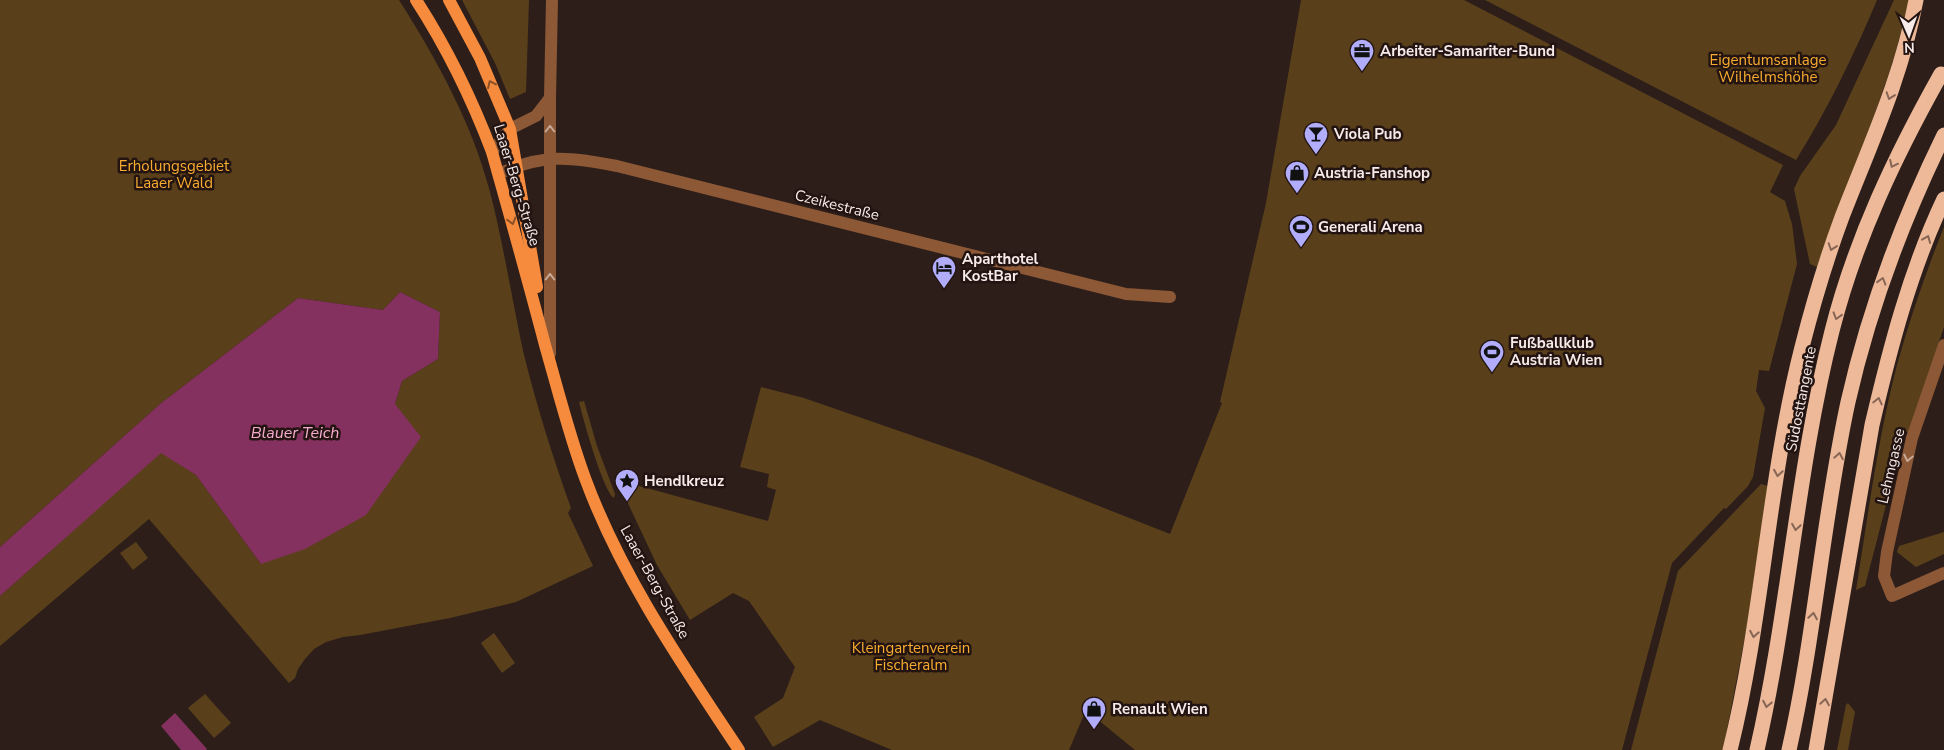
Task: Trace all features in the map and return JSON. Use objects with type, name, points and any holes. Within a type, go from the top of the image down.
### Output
[{"type":"highway","points":[[1730,750],[1746,683],[1785,432],[1802,350],[1817,293],[1842,218],[1882,120],[1898,70],[1916,0]]},
{"type":"highway","name":"Südosttangente","points":[[1757,750],[1774,671],[1813,422],[1833,330],[1852,265],[1891,168],[1940,74]]},
{"type":"highway","points":[[1789,750],[1804,676],[1848,403],[1864,340],[1884,274],[1902,228],[1944,135]]},
{"type":"highway","points":[[1816,750],[1872,425],[1911,279],[1944,199]]},
{"type":"main road","name":"Laaer-Berg-Straße","points":[[416,0],[435,30],[458,73],[480,119],[492,152],[565,422],[586,480],[621,560],[692,679],[740,750]]},
{"type":"main road","name":"Laaer-Berg-Straße","points":[[449,0],[480,58],[510,129],[550,361]]},
{"type":"street","points":[[550,361],[552,0]]},
{"type":"street","points":[[492,152],[510,129],[536,116],[550,98]]},
{"type":"street","name":"Czeikestraße","points":[[499,174],[532,161],[550,159],[586,160],[618,166],[1126,294],[1170,297]]},
{"type":"street","name":"Lehmgasse","points":[[1944,345],[1912,438],[1884,576],[1892,596],[1944,573]]},
{"type":"green space","name":"Erholungsgebiet Laaer Wald","points":[[0,0],[399,0],[440,69],[474,141],[495,212],[524,355],[534,394],[571,508],[568,513],[593,566],[516,602],[450,618],[343,637],[326,642],[314,649],[298,669],[295,678],[289,683],[149,519],[0,646],[0,596],[161,452],[196,475],[261,564],[395,404],[402,381],[438,359],[440,312],[400,292],[383,310],[298,298],[160,404],[0,547]]},
{"type":"green space","points":[[462,0],[529,0],[526,92],[510,99],[495,63]]},
{"type":"green space","name":"Fußballklub Austria Wien","points":[[1301,0],[1464,0],[1783,165],[1770,192],[1785,201],[1792,224],[1797,264],[1769,371],[1759,370],[1756,391],[1765,408],[1753,477],[1748,486],[1726,509],[1724,508],[1672,563],[1622,750],[1135,750],[1086,710],[1069,750],[892,750],[820,720],[773,747],[754,717],[783,698],[795,667],[749,601],[733,593],[690,620],[657,565],[617,480],[768,521],[776,490],[767,487],[769,474],[740,467],[761,387],[804,398],[980,459],[1170,534],[1222,403],[1220,402],[1266,203]]},
{"type":"green space","name":"Eigentumsanlage Wilhelmshöhe","points":[[1485,0],[1877,0],[1840,82],[1796,160]]},
{"type":"green space","points":[[1894,0],[1909,0],[1901,34],[1891,68],[1817,267],[1810,264],[1794,189],[1800,176],[1836,125]]},
{"type":"green space","points":[[1944,227],[1944,327],[1908,432],[1905,432],[1865,586],[1856,590],[1890,393],[1913,313]]},
{"type":"green space","points":[[584,401],[597,446],[615,494],[614,498],[604,482],[589,438],[579,402]]},
{"type":"green space","points":[[1761,484],[1768,486],[1747,626],[1723,750],[1631,750],[1678,571]]},
{"type":"green space","points":[[1944,532],[1944,554],[1916,567],[1897,552],[1899,546]]},
{"type":"green space","points":[[136,542],[148,558],[133,570],[120,553]]},
{"type":"green space","points":[[494,633],[515,663],[502,673],[481,643]]},
{"type":"green space","points":[[205,694],[231,723],[214,738],[188,708]]},
{"type":"green space","points":[[1848,703],[1855,712],[1848,750],[1837,750],[1846,705]]},
{"type":"water","name":"Blauer Teich","points":[[400,292],[440,312],[438,359],[402,381],[395,404],[421,437],[366,515],[305,549],[261,564],[196,475],[161,453],[0,596],[0,547],[160,404],[298,298],[383,310]]},
{"type":"water","points":[[175,713],[206,750],[181,750],[161,726]]},
{"type":"place","name":"Arbeiter-Samariter-Bund","points":[[1362,72]]},
{"type":"place","name":"Viola Pub","points":[[1316,155]]},
{"type":"place","name":"Austria-Fanshop","points":[[1297,194]]},
{"type":"place","name":"Generali Arena","points":[[1301,248]]},
{"type":"place","name":"Aparthotel KostBar","points":[[944,289]]},
{"type":"place","name":"Fußballklub Austria Wien","points":[[1492,373]]},
{"type":"place","name":"Hendlkreuz","points":[[627,502]]},
{"type":"place","name":"Renault Wien","points":[[1094,730]]},
{"type":"park label","name":"Kleingartenverein Fischeralm","points":[[911,656]]}]
